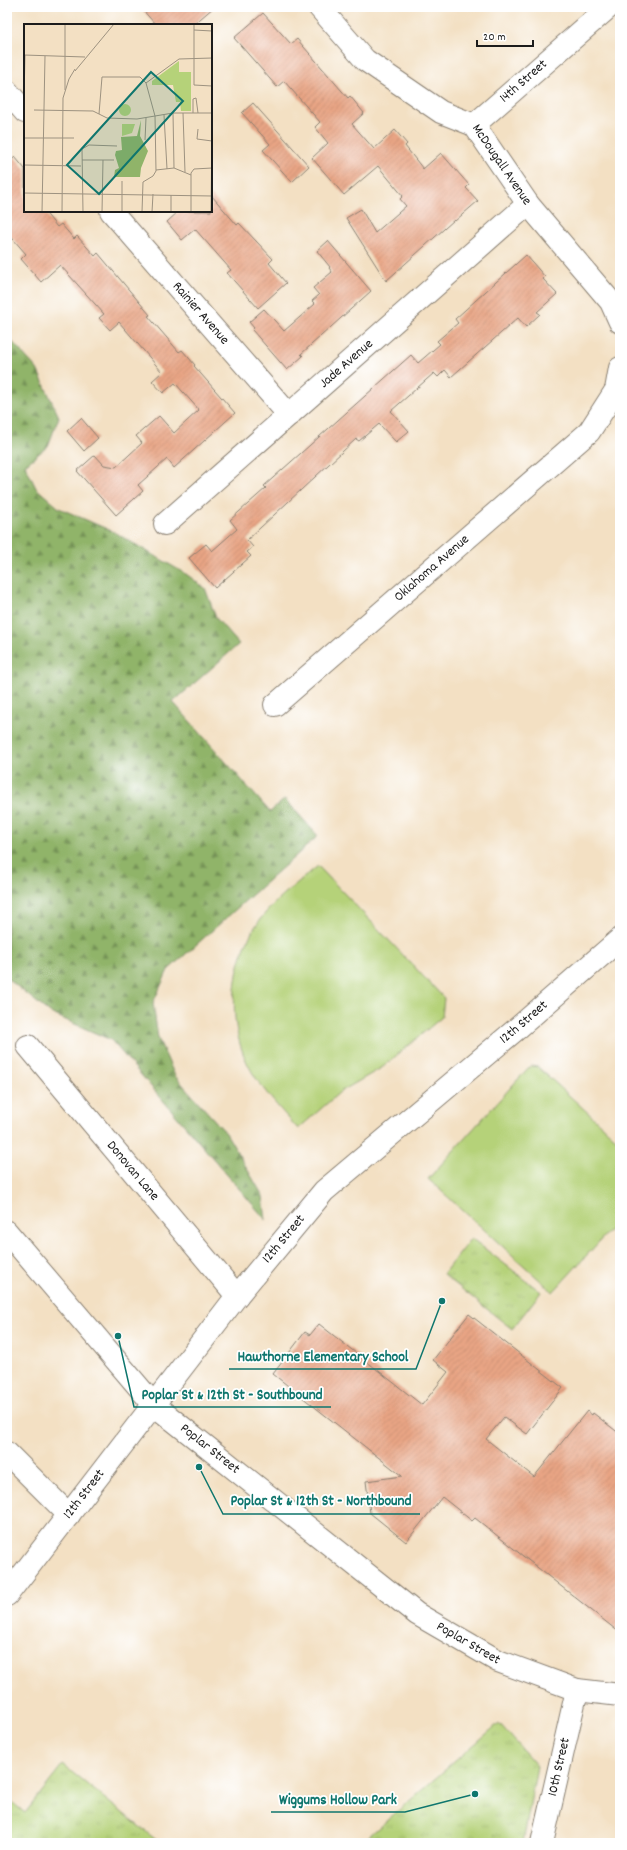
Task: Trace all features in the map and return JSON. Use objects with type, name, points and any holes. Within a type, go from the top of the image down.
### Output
[{"type":"street","name":"McDougall Avenue","points":[[319,7],[365,60],[441,112],[474,125],[528,204],[611,302],[620,322]]},
{"type":"street","name":"14th Street","points":[[474,125],[609,7]]},
{"type":"street","points":[[7,91],[24,111]]},
{"type":"street","name":"Jade Avenue","points":[[165,524],[528,204]]},
{"type":"street","name":"Rainier Avenue","points":[[112,212],[289,415]]},
{"type":"street","name":"Oklahoma Avenue","points":[[275,705],[589,432],[616,390],[620,368]]},
{"type":"street","name":"12th Street","points":[[7,1595],[237,1296],[324,1191],[519,1027],[620,939]]},
{"type":"street","name":"Donovan Lane","points":[[28,1046],[237,1296]]},
{"type":"street","name":"Poplar Street","points":[[7,1232],[154,1405],[417,1614],[498,1661],[576,1690],[620,1695]]},
{"type":"street","points":[[7,1453],[69,1515]]},
{"type":"street","name":"10th Street","points":[[542,1843],[576,1690]]},
{"type":"green space","points":[[7,336],[37,369],[59,417],[48,446],[25,465],[36,488],[59,508],[114,532],[186,574],[205,588],[216,618],[239,644],[173,702],[270,812],[285,799],[318,836],[168,970],[153,1003],[158,1038],[175,1076],[226,1133],[263,1196],[266,1220],[111,1040],[50,1013],[7,978]]},
{"type":"green space","points":[[318,866],[444,998],[442,1017],[383,1067],[340,1092],[298,1129],[268,1095],[252,1072],[238,1038],[234,1000],[240,961],[246,944],[255,927],[276,902]]},
{"type":"green space","points":[[530,1066],[538,1067],[620,1142],[620,1219],[553,1292],[428,1179]]},
{"type":"green space","points":[[471,1238],[541,1292],[512,1329],[443,1274]]},
{"type":"green space","points":[[499,1723],[537,1766],[523,1843],[361,1843]]},
{"type":"green space","points":[[63,1765],[160,1843],[7,1843],[7,1798],[25,1813]]},
{"type":"building","points":[[140,7],[214,7],[194,24],[155,24]]},
{"type":"building","points":[[263,13],[291,44],[297,39],[348,98],[350,96],[364,113],[352,124],[374,149],[395,130],[407,144],[405,146],[423,169],[441,153],[469,185],[466,188],[478,201],[455,221],[454,220],[386,281],[346,218],[361,209],[375,233],[406,206],[400,199],[403,196],[378,166],[344,195],[312,158],[328,143],[315,127],[320,122],[284,81],[277,87],[234,38]]},
{"type":"building","points":[[253,103],[309,166],[292,182],[263,150],[270,144],[242,113]]},
{"type":"building","points":[[15,157],[24,168],[24,212],[45,212],[57,227],[61,224],[74,239],[77,236],[95,256],[98,253],[150,315],[148,316],[179,352],[182,350],[235,413],[174,468],[167,459],[138,485],[143,491],[116,515],[77,471],[95,455],[104,465],[116,467],[142,443],[136,436],[159,416],[174,433],[199,410],[175,383],[163,393],[152,381],[162,372],[119,322],[110,330],[99,318],[104,314],[60,265],[41,282],[21,259],[26,254],[7,232],[7,164]]},
{"type":"building","points":[[212,196],[237,225],[239,223],[273,259],[269,263],[286,283],[258,308],[227,273],[231,270],[195,229],[182,240],[167,222],[178,212],[212,212]]},
{"type":"building","points":[[328,241],[371,291],[301,354],[303,356],[287,370],[252,330],[254,328],[249,322],[264,309],[284,331],[315,304],[312,301],[319,295],[313,288],[332,272],[329,268],[330,267],[317,251]]},
{"type":"building","points":[[526,255],[545,277],[543,279],[557,294],[537,312],[540,314],[526,327],[518,318],[451,377],[445,370],[438,377],[434,373],[391,411],[409,431],[396,442],[379,424],[359,441],[356,439],[247,540],[253,547],[247,552],[251,556],[215,588],[189,558],[206,544],[212,551],[237,529],[230,520],[266,488],[264,486],[411,355],[418,363],[440,344],[437,341],[458,323],[455,319]]},
{"type":"building","points":[[81,418],[98,438],[84,451],[67,431]]},
{"type":"building","points":[[469,1314],[563,1388],[527,1434],[504,1417],[486,1439],[534,1477],[587,1411],[592,1415],[593,1413],[620,1434],[620,1633],[475,1518],[472,1521],[442,1497],[406,1542],[370,1513],[366,1481],[402,1476],[273,1374],[305,1332],[310,1335],[319,1324],[422,1405],[448,1372],[433,1360]]},
{"type":"place","name":"Hawthorne Elementary School","points":[[442,1301]]},
{"type":"place","name":"Poplar St & 12th St - Southbound","points":[[118,1336]]},
{"type":"place","name":"Poplar St & 12th St - Northbound","points":[[199,1467]]},
{"type":"place","name":"Wiggums Hollow Park","points":[[475,1794]]}]
